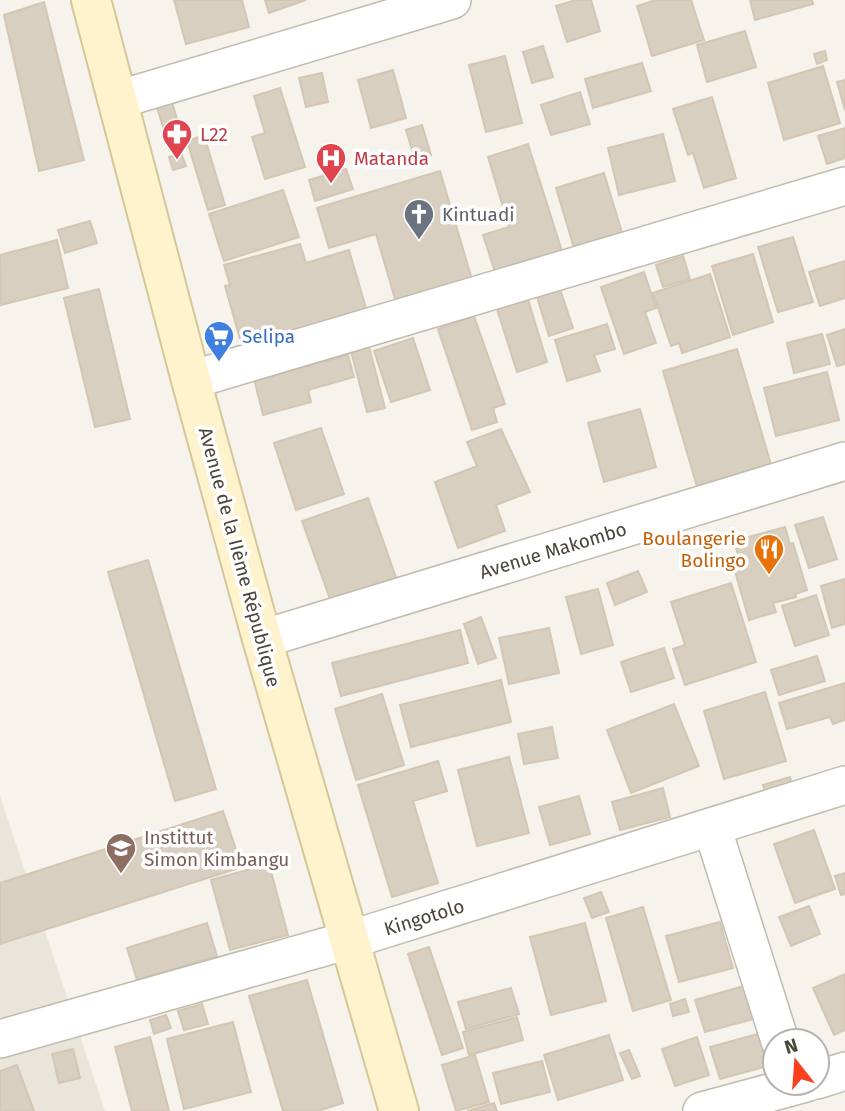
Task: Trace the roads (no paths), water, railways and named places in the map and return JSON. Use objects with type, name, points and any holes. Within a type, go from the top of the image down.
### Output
[{"type":"street","name":"Avenue de la IIème République","points":[[91,0],[262,639],[399,1111]]},
{"type":"street","points":[[117,100],[453,0]]},
{"type":"street","points":[[191,380],[845,186]]},
{"type":"street","name":"Avenue Makombo","points":[[262,639],[845,461]]},
{"type":"street","name":"Kingotolo","points":[[0,1039],[349,940],[845,785]]},
{"type":"street","points":[[712,827],[776,1027]]},
{"type":"street","points":[[702,1111],[766,1097]]},
{"type":"place","name":"L22","points":[[177,161]]},
{"type":"place","name":"Matanda","points":[[331,185]]},
{"type":"place","name":"Kintuadi","points":[[419,241]]},
{"type":"place","name":"Selipa","points":[[219,363]]},
{"type":"place","name":"Boulangerie Bolingo","points":[[769,576]]},
{"type":"place","name":"Instittut Simon Kimbangu","points":[[121,875]]}]
